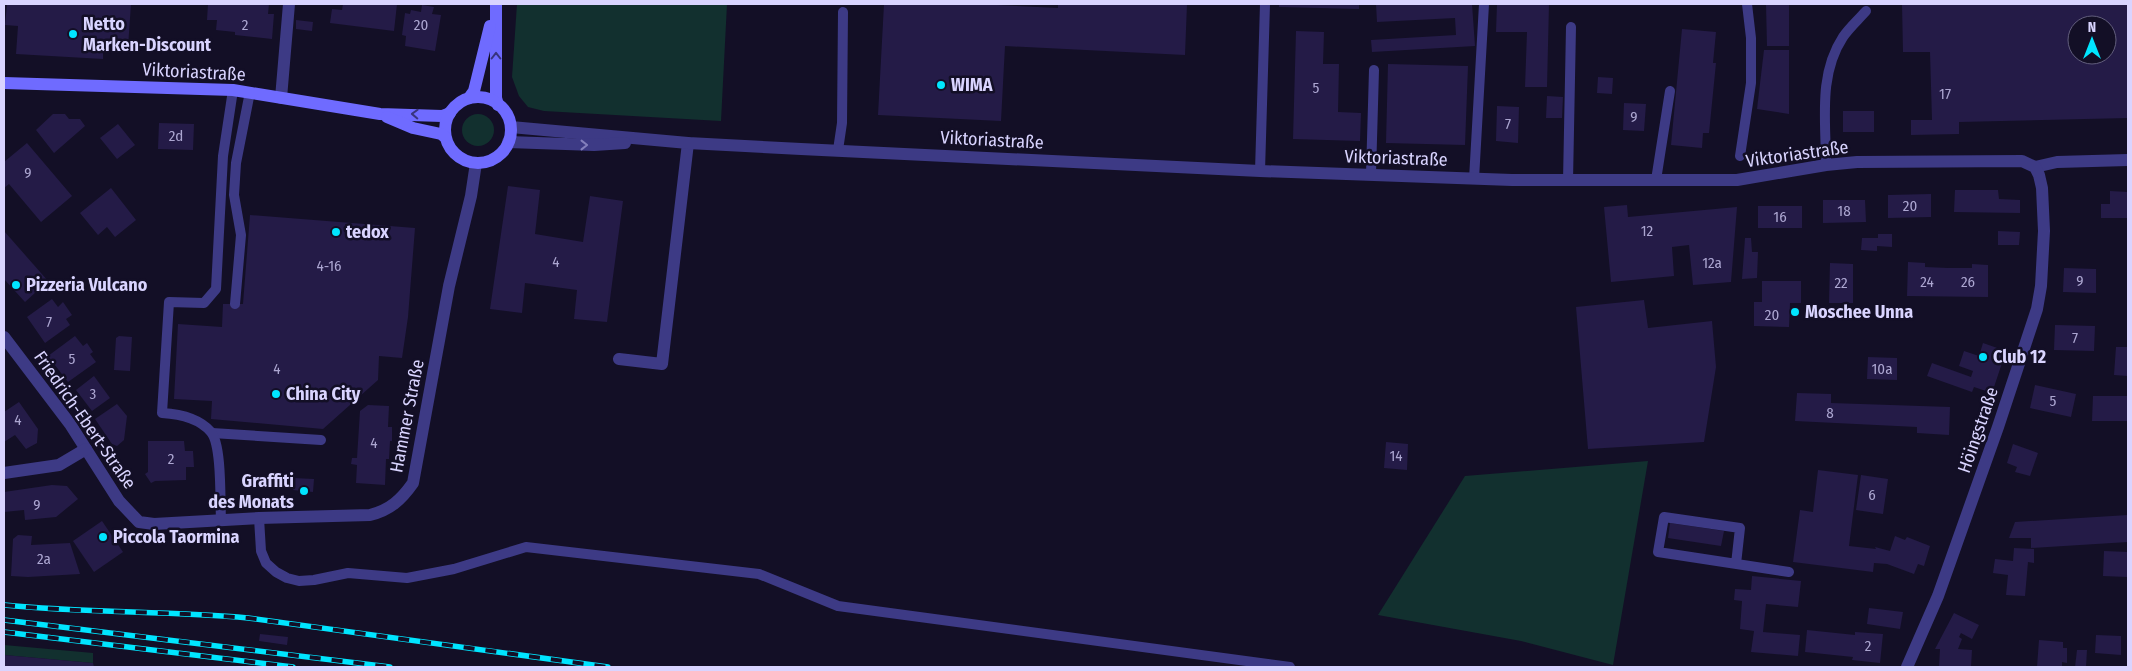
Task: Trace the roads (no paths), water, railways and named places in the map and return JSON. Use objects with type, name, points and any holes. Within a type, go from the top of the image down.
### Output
[{"type":"main road","points":[[470,98],[474,91],[496,4],[496,98],[498,105]]},
{"type":"main road","name":"Viktoriastraße","points":[[4,83],[233,90],[380,114],[442,116],[450,113]]},
{"type":"main road","points":[[470,98],[484,98],[498,105],[508,117],[511,127],[508,142],[496,158],[476,163],[466,161],[456,155],[446,137],[445,126],[454,107],[470,98]]},
{"type":"main road","name":"Viktoriastraße","points":[[380,114],[414,128],[441,134],[446,137]]},
{"type":"street","points":[[281,98],[290,4]]},
{"type":"street","name":"Viktoriastraße","points":[[511,127],[659,140],[838,150],[1260,171],[1568,181],[1737,180],[1826,165],[1857,162],[2022,161],[2035,167],[2057,162],[2128,160]]},
{"type":"street","name":"Viktoriastraße","points":[[508,142],[594,145],[659,140]]},
{"type":"street","points":[[619,359],[662,364],[688,142]]},
{"type":"street","name":"Hammer Straße","points":[[139,522],[154,524],[259,518],[370,515],[392,507],[403,498],[413,483],[449,286],[471,196],[476,163]]},
{"type":"street","name":"Höingstraße","points":[[1907,667],[1941,588],[1998,428],[2037,309],[2041,286],[2044,230],[2042,188],[2040,175],[2035,167]]},
{"type":"street","name":"Friedrich-Ebert-Straße","points":[[4,336],[70,424],[119,502],[139,522]]},
{"type":"street","points":[[4,473],[59,465],[86,449]]},
{"type":"lane","points":[[1260,171],[1265,4]]},
{"type":"lane","points":[[1474,179],[1484,4]]},
{"type":"lane","points":[[1740,156],[1751,83],[1751,38],[1747,4]]},
{"type":"lane","points":[[1826,165],[1825,81],[1830,63],[1843,37],[1866,11]]},
{"type":"lane","points":[[838,150],[842,123],[843,12]]},
{"type":"lane","points":[[1568,181],[1571,27]]},
{"type":"lane","points":[[1371,174],[1374,70]]},
{"type":"lane","points":[[220,520],[219,457],[212,433],[199,422],[180,414],[162,413],[169,302],[204,303],[216,289],[223,156],[233,90]]},
{"type":"lane","points":[[1656,180],[1670,91]]},
{"type":"lane","points":[[235,304],[241,235],[234,195],[236,163],[250,92]]},
{"type":"lane","points":[[212,433],[321,440]]},
{"type":"lane","points":[[1736,564],[1740,528],[1664,517],[1658,552],[1736,564],[1789,572]]},
{"type":"lane","points":[[259,518],[259,538],[266,563],[276,572],[287,578],[299,580],[314,580],[348,573],[407,578],[454,569],[526,547],[759,574],[838,606],[1290,667]]},
{"type":"railway","points":[[4,605],[248,618],[608,667]]},
{"type":"railway","points":[[4,620],[390,667]]},
{"type":"railway","points":[[4,632],[293,667]]},
{"type":"place","name":"Netto Marken-Discount","points":[[73,34]]},
{"type":"place","name":"WIMA","points":[[941,85]]},
{"type":"place","name":"tedox","points":[[336,232]]},
{"type":"place","name":"Pizzeria Vulcano","points":[[16,285]]},
{"type":"place","name":"Moschee Unna","points":[[1795,312]]},
{"type":"place","name":"Club 12","points":[[1983,357]]},
{"type":"place","name":"China City","points":[[276,394]]},
{"type":"place","name":"Graffiti des Monats","points":[[304,491]]},
{"type":"place","name":"Piccola Taormina","points":[[103,537]]}]
